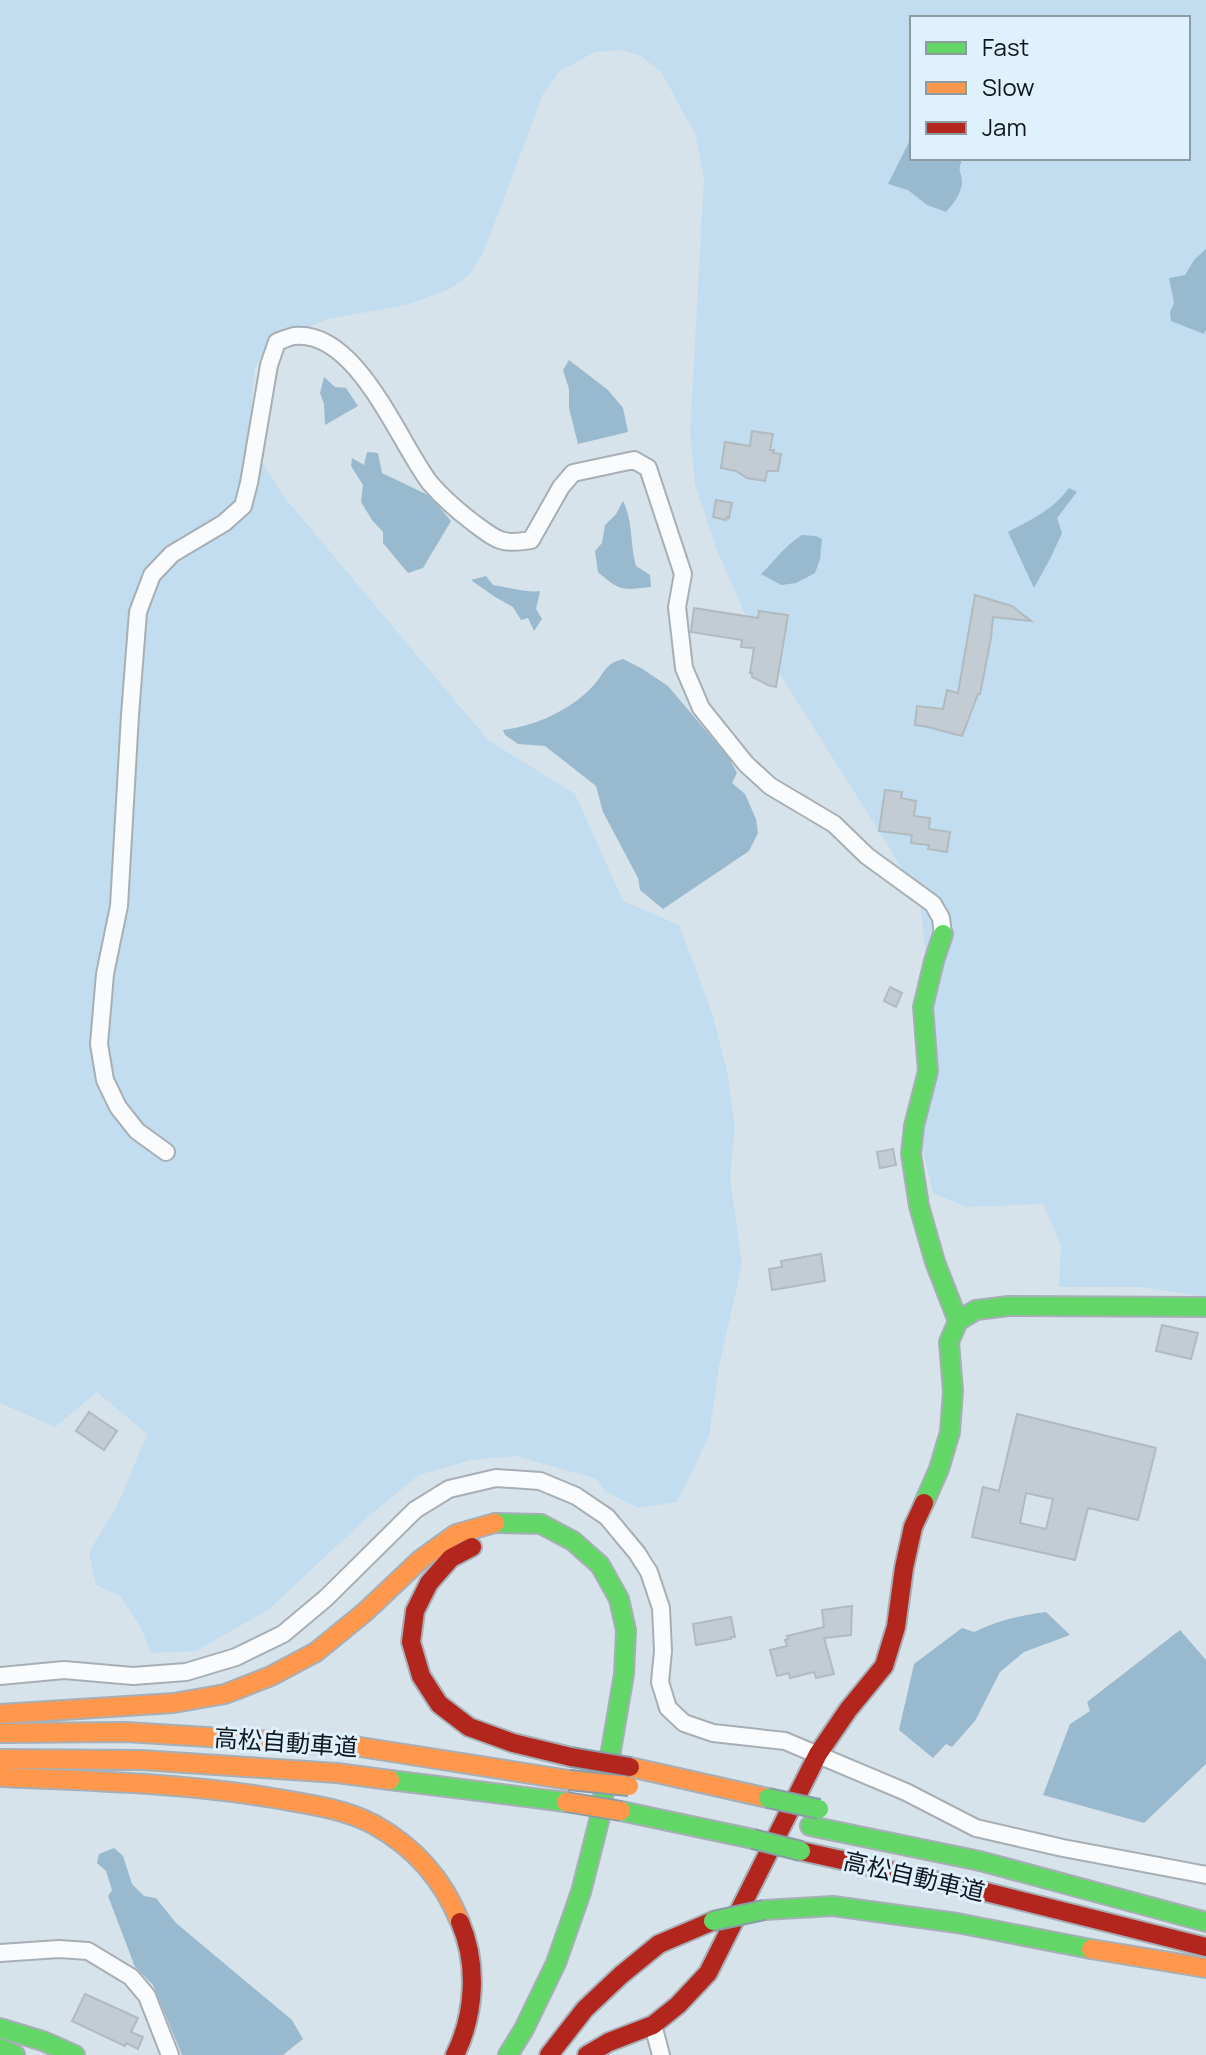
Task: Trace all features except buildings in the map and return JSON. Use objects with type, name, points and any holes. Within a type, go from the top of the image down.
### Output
[{"type":"main road","points":[[943,934],[923,1007],[928,1071],[914,1126],[911,1154],[919,1206],[935,1262],[958,1321]]},
{"type":"main road","points":[[587,2055],[609,2042],[653,2025],[678,2005],[708,1973],[818,1754],[848,1710],[884,1666],[896,1627],[913,1527],[939,1469],[950,1432],[953,1391],[949,1342],[958,1321],[976,1310],[1009,1306],[1206,1307]]},
{"type":"main road","points":[[0,1714],[174,1703],[225,1694],[271,1676],[316,1652],[365,1612],[420,1560],[456,1534],[499,1522],[541,1524],[573,1541],[600,1565],[619,1599],[626,1630],[624,1674],[599,1821],[581,1892],[556,1963],[508,2055]]},
{"type":"main road","points":[[603,1611],[601,1597],[582,1570],[554,1550],[522,1539],[484,1541],[451,1558],[429,1583],[415,1611],[411,1642],[421,1676],[439,1704],[469,1727],[513,1743],[630,1767],[766,1807],[819,1809],[980,1861]]},
{"type":"main road","points":[[490,2055],[499,2043],[556,1921],[579,1840],[608,1681],[609,1638]]},
{"type":"main road","name":"高松自動車道","points":[[0,1733],[126,1732],[354,1746],[636,1788]]},
{"type":"main road","name":"高松自動車道","points":[[0,1759],[141,1760],[322,1772],[566,1802],[753,1839],[986,1892],[1206,1947]]},
{"type":"main road","points":[[0,1777],[134,1782],[253,1794],[326,1808],[371,1823],[406,1846],[433,1870],[455,1907],[469,1945],[473,1993],[461,2045],[455,2055]]},
{"type":"main road","name":"高松自動車道","points":[[766,1807],[810,1826],[980,1861],[1206,1922]]},
{"type":"main road","points":[[549,2055],[585,2009],[659,1944],[713,1921],[764,1910],[849,1908],[957,1923],[1206,1968]]},
{"type":"main road","points":[[0,2028],[75,2055]]},
{"type":"main road","points":[[0,2048],[15,2055]]},
{"type":"street","points":[[166,1152],[137,1131],[118,1107],[105,1080],[99,1044],[105,974],[119,906],[138,612],[152,575],[172,554],[224,523],[243,506],[269,365],[277,342],[294,336],[317,339],[342,354],[372,387],[430,482],[459,512],[496,539],[511,543],[531,540],[561,487],[573,473],[634,460],[648,468],[683,574],[677,607],[684,668],[701,708],[746,764],[770,786],[834,824],[867,856],[933,904],[941,918],[943,934]]},
{"type":"street","points":[[0,1676],[64,1670],[133,1676],[186,1672],[236,1657],[283,1634],[326,1598],[415,1510],[449,1489],[496,1478],[540,1481],[576,1496],[607,1517],[649,1572],[661,1608],[663,1651],[660,1682],[668,1708],[684,1723],[713,1733],[785,1741],[906,1792],[976,1828],[1206,1875]]},
{"type":"street","points":[[0,1953],[59,1949],[88,1951],[131,1977],[147,1996],[170,2055]]},
{"type":"street","points":[[653,2025],[661,2055]]},
{"type":"shaded area","points":[[0,0],[1206,0],[1206,1297],[1143,1287],[1059,1287],[1061,1245],[1043,1204],[967,1207],[933,1193],[917,1124],[938,1074],[920,900],[752,630],[716,548],[695,484],[690,433],[704,179],[696,136],[662,73],[641,56],[622,50],[595,52],[560,71],[543,94],[484,251],[470,274],[450,289],[406,305],[328,319],[283,338],[263,354],[255,367],[253,432],[263,464],[285,498],[488,740],[575,794],[623,901],[679,925],[713,1016],[727,1071],[735,1127],[730,1178],[742,1264],[719,1366],[709,1436],[677,1502],[638,1508],[605,1491],[597,1479],[516,1456],[471,1460],[419,1475],[370,1515],[268,1610],[196,1651],[151,1653],[140,1626],[120,1596],[96,1585],[89,1552],[117,1506],[147,1434],[97,1392],[55,1427],[0,1403]]},
{"type":"shaded area","points":[[909,142],[910,160],[962,160],[960,191],[946,212],[927,205],[908,190],[888,184]]},
{"type":"shaded area","points":[[1206,249],[1204,334],[1171,321],[1170,312],[1174,303],[1169,278],[1185,275],[1194,260]]},
{"type":"shaded area","points":[[569,360],[608,390],[623,408],[628,432],[578,444],[563,370]]},
{"type":"shaded area","points":[[324,377],[335,387],[346,388],[358,406],[325,425],[320,393]]},
{"type":"shaded area","points":[[367,452],[378,453],[382,473],[430,496],[451,521],[423,568],[408,573],[383,543],[383,532],[361,502],[363,485],[351,466],[352,458],[364,465]]},
{"type":"shaded area","points":[[1069,488],[1077,492],[1057,518],[1062,533],[1034,588],[1008,532],[1049,508]]},
{"type":"shaded area","points":[[623,501],[636,566],[650,575],[651,587],[622,588],[598,572],[595,551],[602,543],[605,525]]},
{"type":"shaded area","points":[[802,535],[822,539],[815,573],[796,583],[781,585],[761,574],[786,548]]},
{"type":"shaded area","points":[[486,576],[493,585],[540,591],[536,609],[542,619],[534,631],[528,618],[521,620],[513,607],[471,580]]},
{"type":"shaded area","points":[[623,659],[668,686],[729,758],[737,773],[732,783],[745,794],[756,819],[758,833],[749,851],[663,909],[640,890],[638,878],[603,812],[596,786],[545,746],[518,744],[503,730],[539,721],[562,710],[583,696],[608,667]]},
{"type":"shaded area","points":[[1046,1612],[1070,1635],[1024,1652],[1000,1672],[975,1721],[952,1747],[946,1744],[933,1758],[899,1730],[914,1664],[962,1628],[974,1632],[1009,1619]]},
{"type":"shaded area","points":[[1180,1630],[1206,1660],[1206,1764],[1144,1823],[1043,1795],[1070,1724],[1090,1711],[1087,1702]]},
{"type":"shaded area","points":[[114,1848],[123,1856],[132,1884],[144,1896],[156,1898],[176,1923],[292,2020],[303,2039],[283,2055],[182,2055],[153,1985],[135,1967],[108,1896],[112,1890],[106,1871],[97,1863],[99,1854]]},
{"type":"traffic: fast","points":[[943,934],[923,1007],[928,1071],[914,1126],[911,1154],[919,1206],[935,1262],[958,1321]]},
{"type":"traffic: fast","points":[[924,1503],[950,1432],[953,1391],[949,1342],[958,1321],[976,1310],[1009,1306],[1206,1307]]},
{"type":"traffic: fast","points":[[495,1523],[541,1524],[573,1541],[600,1565],[619,1599],[626,1630],[624,1674],[599,1821],[581,1892],[556,1963],[508,2055]]},
{"type":"traffic: fast","points":[[390,1780],[566,1802]]},
{"type":"traffic: fast","points":[[768,1798],[819,1809]]},
{"type":"traffic: fast","points":[[621,1811],[753,1839]]},
{"type":"traffic: fast","points":[[810,1826],[980,1861],[1206,1922]]},
{"type":"traffic: fast","points":[[753,1839],[801,1851]]},
{"type":"traffic: fast","points":[[764,1910],[833,1906],[957,1923],[1091,1949]]},
{"type":"traffic: fast","points":[[713,1921],[764,1910]]},
{"type":"traffic: fast","points":[[0,2028],[75,2055]]},
{"type":"traffic: fast","points":[[0,2048],[15,2055]]},
{"type":"traffic: slow","points":[[0,1714],[174,1703],[225,1694],[271,1676],[316,1652],[365,1612],[420,1560],[456,1534],[495,1523]]},
{"type":"traffic: slow","points":[[0,1733],[126,1732],[354,1746],[569,1780]]},
{"type":"traffic: slow","points":[[0,1759],[141,1760],[337,1773],[390,1780]]},
{"type":"traffic: slow","points":[[630,1767],[768,1798]]},
{"type":"traffic: slow","points":[[0,1777],[205,1789],[299,1802],[349,1814],[373,1824],[414,1853],[436,1878],[460,1922]]},
{"type":"traffic: slow","points":[[569,1780],[629,1786]]},
{"type":"traffic: slow","points":[[566,1802],[621,1811]]},
{"type":"traffic: slow","points":[[1091,1949],[1206,1968]]},
{"type":"traffic: jam","points":[[587,2055],[609,2042],[653,2025],[678,2005],[708,1973],[818,1754],[848,1710],[884,1666],[896,1627],[913,1527],[924,1503]]},
{"type":"traffic: jam","points":[[472,1547],[451,1558],[429,1583],[415,1611],[411,1642],[421,1676],[439,1704],[469,1727],[513,1743],[571,1757]]},
{"type":"traffic: jam","points":[[571,1757],[630,1767]]},
{"type":"traffic: jam","points":[[801,1851],[986,1892],[1206,1947]]},
{"type":"traffic: jam","points":[[549,2055],[585,2009],[621,1975],[659,1944],[713,1921]]},
{"type":"traffic: jam","points":[[455,2055],[467,2023],[472,1989],[470,1955],[460,1922]]}]
